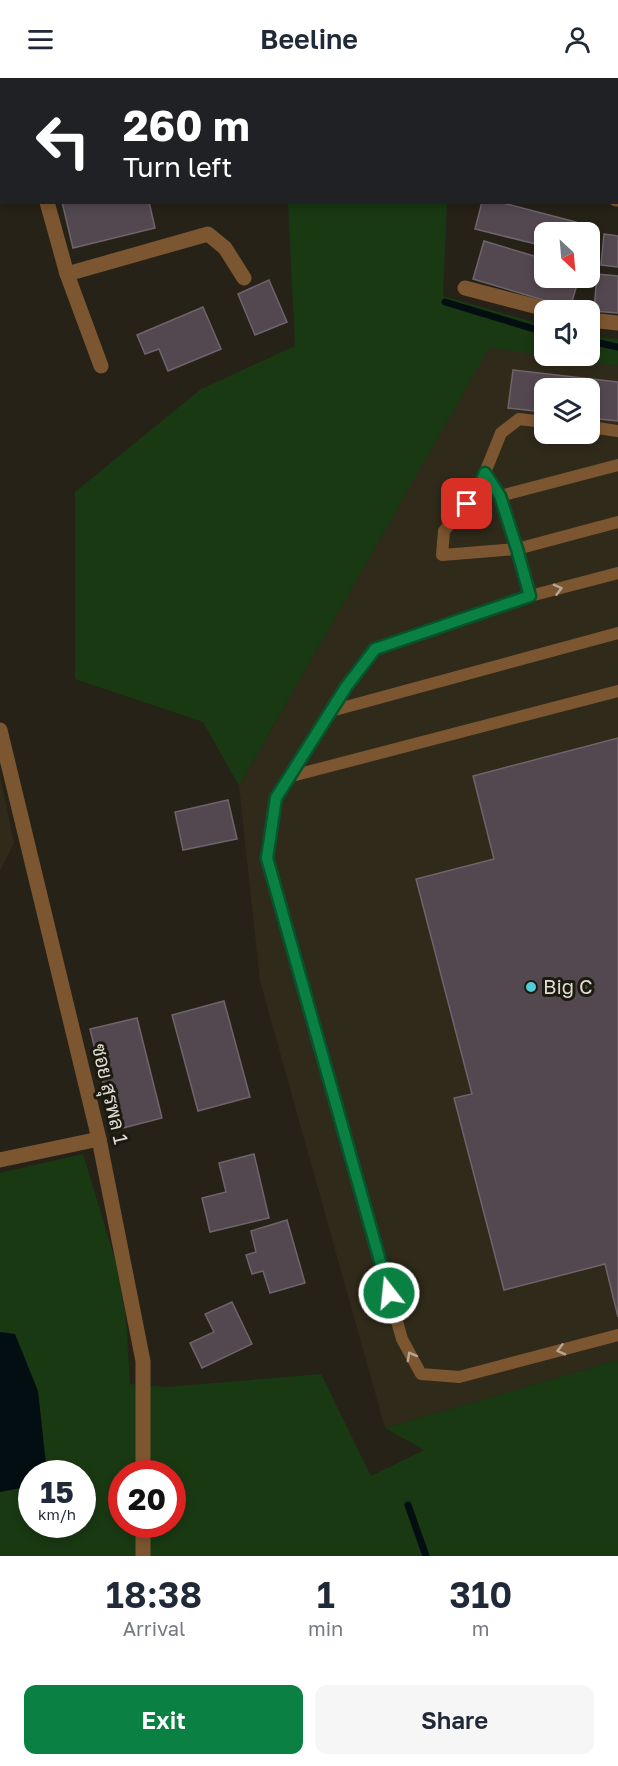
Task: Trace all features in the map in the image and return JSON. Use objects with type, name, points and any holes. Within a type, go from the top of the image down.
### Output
[{"type":"street","points":[[48,204],[67,274],[101,366]]},
{"type":"street","points":[[67,274],[208,234],[225,248],[244,278]]},
{"type":"street","points":[[465,288],[534,306]]},
{"type":"street","points":[[600,321],[618,323]]},
{"type":"street","name":"ซอย สุรพล 1","points":[[0,730],[99,1139],[143,1361],[143,1460]]},
{"type":"street","points":[[0,1160],[99,1139]]},
{"type":"street","points":[[143,1538],[143,1556]]},
{"type":"lane","points":[[534,421],[519,419],[501,433],[478,490],[444,531],[442,555],[517,549],[618,522]]},
{"type":"lane","points":[[600,428],[618,431]]},
{"type":"lane","points":[[500,496],[618,465]]},
{"type":"lane","points":[[485,473],[500,496],[530,596]]},
{"type":"lane","points":[[618,573],[530,596],[375,649],[331,711],[276,798],[267,858],[402,1339],[421,1374],[459,1377],[618,1335]]},
{"type":"lane","points":[[331,711],[618,633]]},
{"type":"lane","points":[[288,777],[618,691]]},
{"type":"shaded area","points":[[489,347],[534,354],[534,366],[600,366],[600,363],[618,366],[618,738],[473,776],[494,859],[416,879],[472,1094],[455,1098],[504,1290],[605,1264],[618,1317],[618,1360],[385,1428],[260,981],[239,786]]},
{"type":"shaded area","points":[[0,776],[14,843],[0,871]]},
{"type":"shaded area","points":[[0,1332],[15,1334],[38,1391],[46,1460],[18,1460],[18,1489],[0,1492]]},
{"type":"green space","points":[[288,204],[447,204],[443,296],[534,322],[534,354],[489,348],[239,786],[203,722],[75,679],[75,492],[201,389],[295,346]]},
{"type":"green space","points":[[600,338],[618,339],[618,366],[600,364]]},
{"type":"green space","points":[[83,1154],[115,1259],[126,1317],[130,1384],[166,1387],[321,1374],[371,1476],[424,1450],[385,1428],[618,1360],[618,1556],[0,1556],[0,1173]]},
{"type":"building","points":[[62,204],[149,204],[155,228],[73,248]]},
{"type":"building","points":[[481,204],[507,204],[576,222],[534,222],[534,244],[475,229]]},
{"type":"building","points":[[604,234],[618,236],[618,267],[601,265]]},
{"type":"building","points":[[484,241],[534,256],[534,288],[576,288],[572,300],[543,300],[473,279]]},
{"type":"building","points":[[600,274],[618,276],[618,313],[600,312],[600,300],[595,300],[596,288],[600,288]]},
{"type":"building","points":[[269,280],[287,322],[255,335],[238,294]]},
{"type":"building","points":[[203,307],[221,349],[168,371],[159,349],[145,354],[137,335]]},
{"type":"building","points":[[513,370],[583,378],[534,378],[534,411],[508,408]]},
{"type":"building","points":[[600,380],[618,382],[618,421],[600,419]]},
{"type":"building","name":"Big C","points":[[618,738],[618,1317],[605,1264],[504,1290],[454,1098],[472,1094],[416,879],[494,859],[473,776]]},
{"type":"building","points":[[228,800],[237,839],[183,850],[175,812]]},
{"type":"building","points":[[224,1001],[250,1097],[198,1111],[172,1015]]},
{"type":"building","points":[[137,1018],[162,1118],[115,1130],[90,1029]]},
{"type":"building","points":[[254,1154],[269,1218],[210,1232],[202,1198],[226,1192],[219,1163]]},
{"type":"building","points":[[287,1220],[305,1283],[270,1293],[263,1271],[252,1274],[246,1255],[256,1252],[251,1231]]},
{"type":"building","points":[[232,1302],[252,1344],[202,1368],[190,1343],[214,1332],[205,1314]]},
{"type":"waterway","points":[[445,302],[534,329]]},
{"type":"waterway","points":[[600,343],[618,347]]},
{"type":"waterway","points":[[408,1505],[426,1556]]},
{"type":"place","name":"Big C","points":[[531,987]]},
{"type":"route","points":[[389,1293],[267,858],[276,798],[346,687],[375,649],[530,596],[500,496],[488,481],[485,473],[478,490],[467,504]]}]
